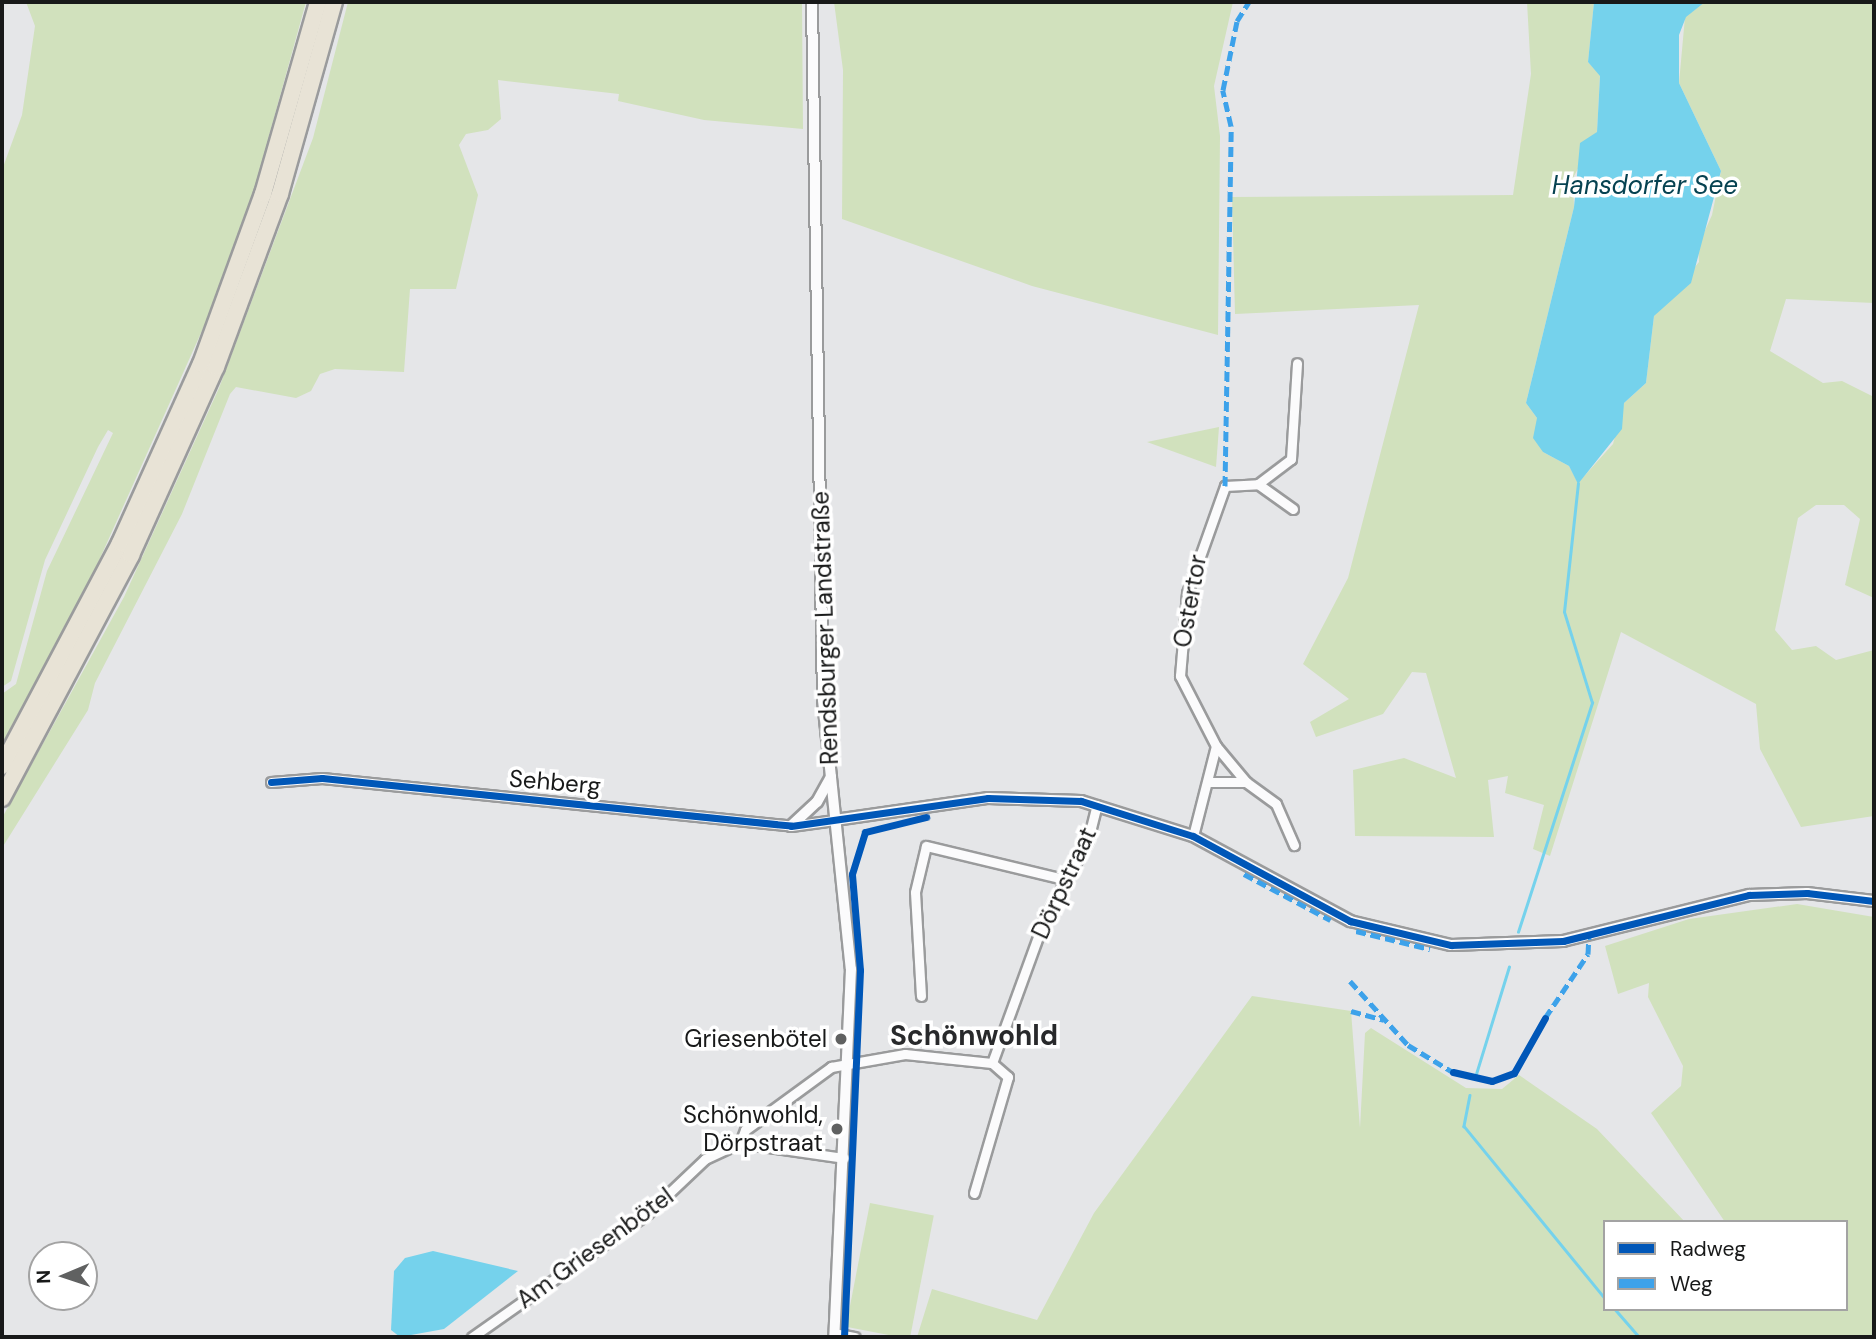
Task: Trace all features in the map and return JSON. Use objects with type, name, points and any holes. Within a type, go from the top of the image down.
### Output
[{"type":"highway","points":[[2,766],[120,543],[201,364],[263,194],[318,2]]},
{"type":"highway","points":[[2,798],[131,555],[216,368],[280,194],[334,2]]},
{"type":"street","name":"Rendsburger Landstraße","points":[[812,2],[821,648],[851,969],[850,1062],[834,1335]]},
{"type":"street","points":[[1293,509],[1258,484],[1291,459],[1297,363]]},
{"type":"street","name":"Ostertor","points":[[1216,746],[1180,676],[1187,593],[1225,486],[1258,484]]},
{"type":"street","points":[[1193,836],[1210,782],[1216,746]]},
{"type":"street","points":[[1216,746],[1246,782],[1276,804],[1294,845]]},
{"type":"street","points":[[791,826],[817,802],[831,777]]},
{"type":"street","name":"Sehberg","points":[[271,782],[322,778],[791,826],[835,820]]},
{"type":"street","points":[[1210,782],[1246,782]]},
{"type":"street","points":[[835,820],[996,797],[1097,805],[1193,836],[1350,925],[1425,941],[1518,946],[1590,936],[1749,895],[1807,893],[1874,901]]},
{"type":"street","name":"Dörpstraat","points":[[992,1063],[1044,920],[1068,880],[1097,805]]},
{"type":"street","points":[[921,996],[915,892],[921,844],[1068,880]]},
{"type":"street","points":[[850,1062],[905,1054],[992,1063],[1009,1077],[974,1193]]},
{"type":"street","name":"Am Griesenbötel","points":[[472,1337],[647,1214],[705,1159],[740,1143],[745,1130],[793,1092],[850,1062]]},
{"type":"street","points":[[740,1143],[844,1158]]},
{"type":"street","points":[[834,1335],[855,1337]]},
{"type":"green space","points":[[26,2],[306,2],[250,205],[218,295],[97,565],[2,744],[2,694],[16,684],[47,571],[113,433],[108,430],[98,447],[45,560],[11,681],[2,687],[2,170],[22,115],[35,26]]},
{"type":"green space","points":[[348,2],[802,2],[803,129],[704,120],[618,101],[619,94],[498,80],[501,119],[488,130],[466,134],[459,145],[478,195],[456,289],[410,289],[404,372],[335,369],[320,374],[311,391],[296,398],[236,387],[230,394],[182,514],[95,683],[88,710],[2,848],[2,818],[124,597],[219,388],[313,138]]},
{"type":"green space","points":[[834,2],[1233,2],[1214,86],[1220,136],[1218,335],[1032,286],[842,219],[843,70]]},
{"type":"green space","points":[[1527,2],[1594,2],[1588,62],[1600,75],[1597,132],[1573,178],[1574,207],[1526,403],[1537,418],[1543,452],[1569,466],[1578,483],[1613,444],[1624,403],[1646,383],[1654,316],[1699,262],[1698,246],[1712,215],[1721,171],[1679,83],[1685,17],[1705,2],[1874,2],[1874,303],[1786,299],[1770,351],[1823,383],[1842,381],[1874,397],[1874,598],[1845,585],[1860,519],[1844,505],[1816,505],[1798,518],[1775,630],[1792,650],[1816,646],[1836,660],[1874,650],[1874,816],[1801,827],[1760,749],[1756,704],[1621,632],[1550,856],[1533,849],[1544,805],[1505,793],[1508,776],[1488,780],[1494,837],[1355,836],[1353,770],[1404,758],[1456,778],[1426,673],[1412,672],[1383,714],[1316,737],[1310,722],[1349,699],[1303,664],[1348,578],[1419,305],[1235,314],[1232,197],[1513,195],[1531,74]]},
{"type":"green space","points":[[1219,427],[1216,467],[1147,442]]},
{"type":"green space","points":[[1797,904],[1874,917],[1874,1337],[917,1337],[932,1289],[1037,1320],[1094,1213],[1252,996],[1351,1011],[1360,1128],[1365,1033],[1371,1028],[1466,1088],[1502,1089],[1519,1075],[1597,1129],[1683,1220],[1603,1220],[1603,1311],[1848,1311],[1848,1220],[1724,1220],[1651,1113],[1681,1086],[1683,1066],[1648,997],[1649,983],[1618,994],[1605,946],[1689,919]]},
{"type":"green space","points":[[870,1203],[934,1215],[910,1337],[846,1327]]},
{"type":"water","name":"Hansdorfer See","points":[[1594,2],[1705,2],[1686,17],[1679,35],[1679,83],[1721,171],[1691,283],[1654,316],[1646,383],[1624,403],[1622,429],[1578,484],[1569,466],[1543,452],[1533,438],[1537,418],[1526,403],[1574,207],[1580,143],[1597,132],[1600,76],[1588,62]]},
{"type":"water","points":[[433,1251],[518,1271],[444,1329],[400,1337],[391,1330],[394,1271],[405,1258]]},
{"type":"waterway","points":[[1518,932],[1592,703],[1564,612],[1578,484]]},
{"type":"waterway","points":[[1476,1074],[1509,967]]},
{"type":"waterway","points":[[1470,1095],[1464,1126],[1603,1296]]},
{"type":"waterway","points":[[1617,1311],[1639,1337]]},
{"type":"marked path","points":[[1225,486],[1231,126],[1223,90],[1237,21],[1249,2]]},
{"type":"marked path","points":[[1244,874],[1330,920]]},
{"type":"marked path","points":[[1356,931],[1430,949]]},
{"type":"marked path","points":[[1545,1018],[1588,954],[1589,936]]},
{"type":"marked path","points":[[1350,981],[1408,1045],[1453,1072]]},
{"type":"marked path","points":[[1351,1011],[1384,1020]]},
{"type":"cycle path","points":[[271,782],[322,778],[791,826],[988,798],[1081,801],[1193,836],[1350,921],[1451,945],[1563,941],[1749,895],[1807,893],[1874,901]]},
{"type":"cycle path","points":[[844,1337],[860,970],[852,874],[865,832],[926,817]]},
{"type":"cycle path","points":[[1453,1072],[1492,1081],[1514,1073],[1545,1018]]},
{"type":"place","name":"Griesenbötel","points":[[841,1039]]},
{"type":"place","name":"Schönwohld, Dörpstraat","points":[[837,1129]]},
{"type":"district","name":"Schönwohld","points":[[974,1036]]}]
